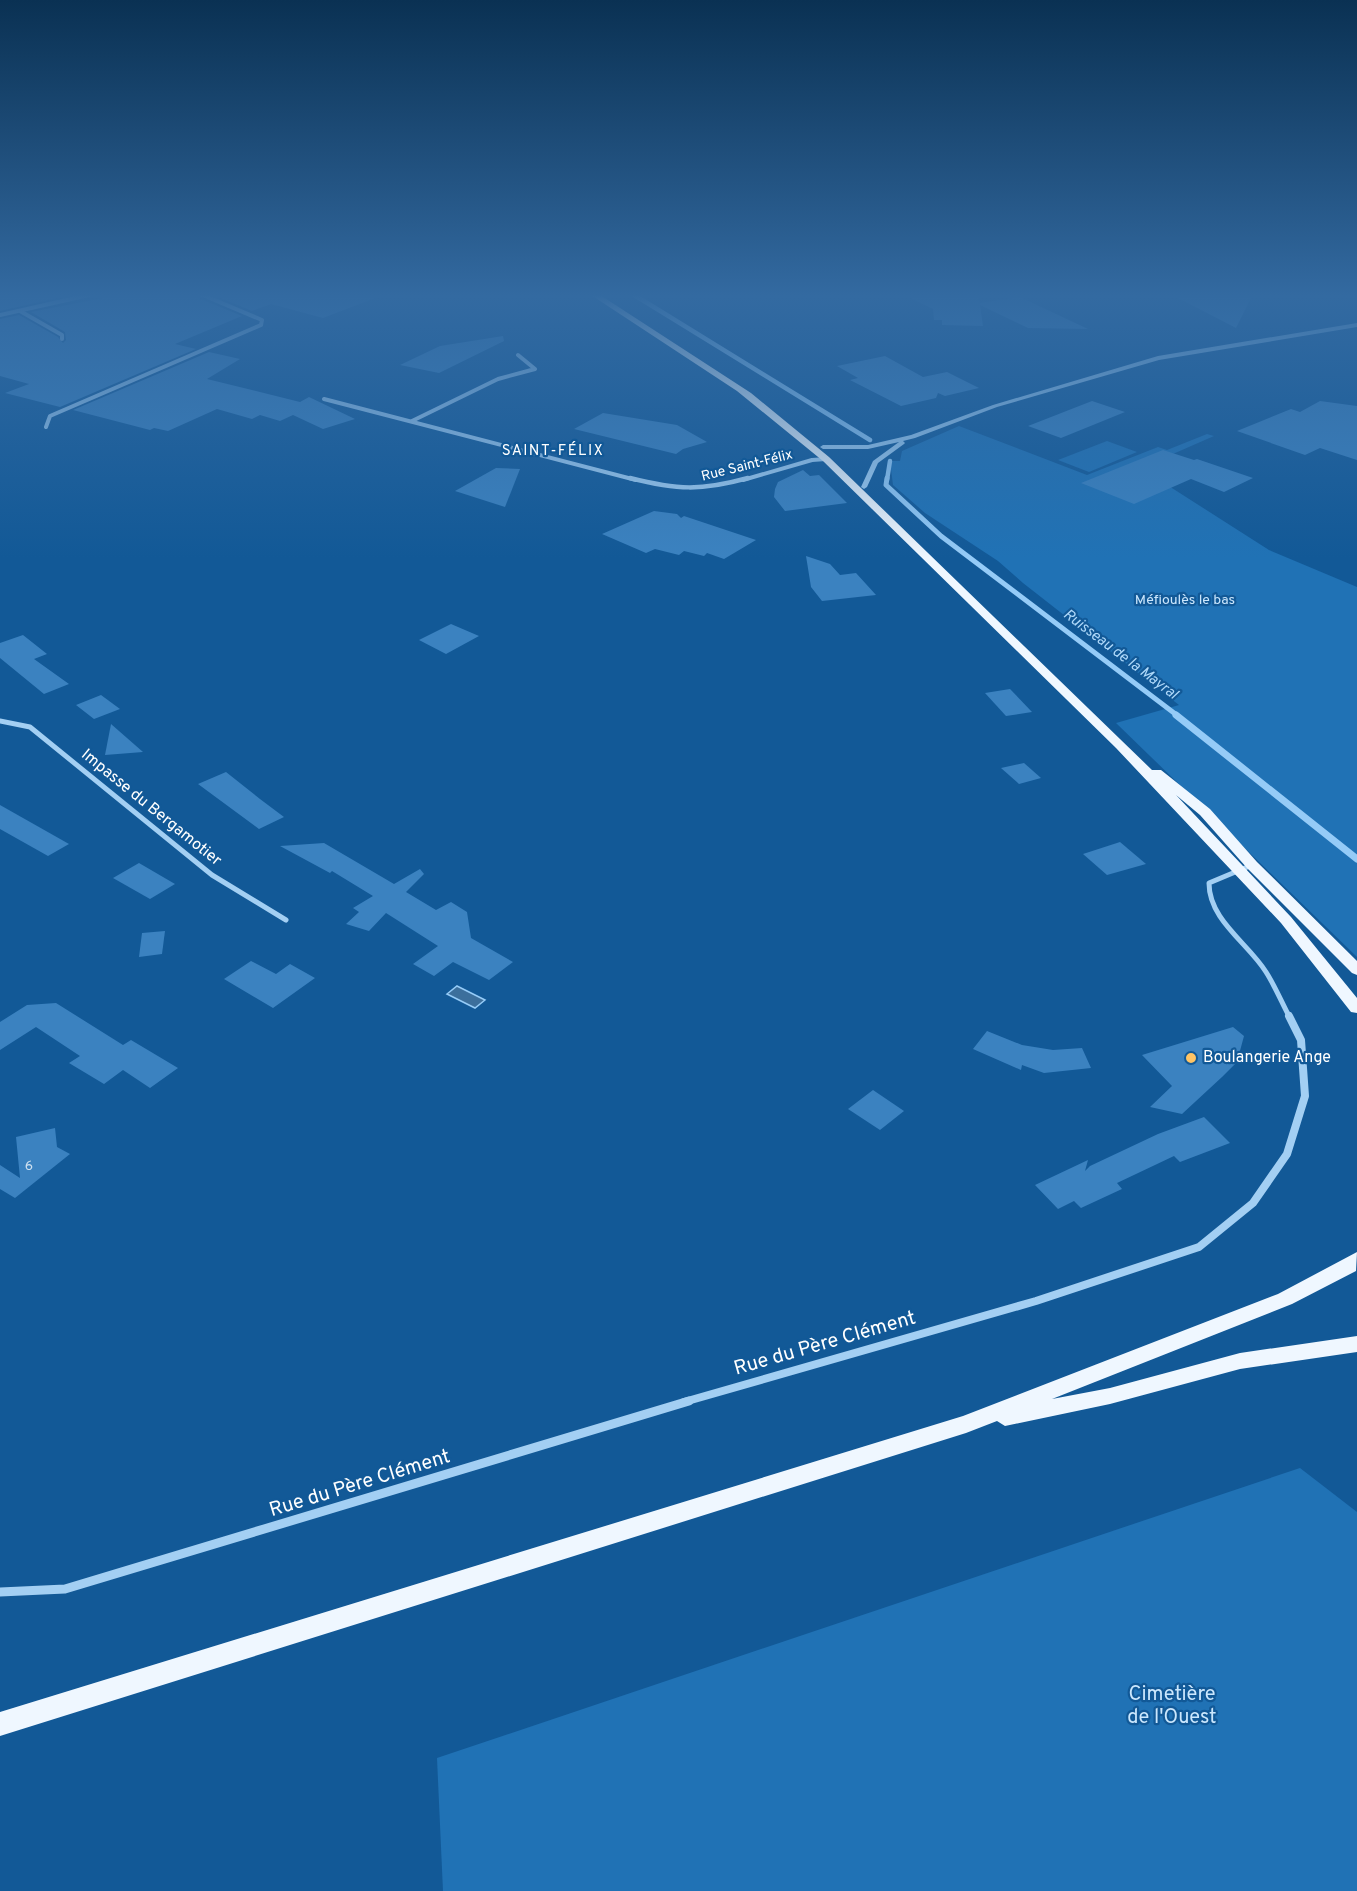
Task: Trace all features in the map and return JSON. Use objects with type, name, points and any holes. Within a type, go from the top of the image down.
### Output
[{"type":"main road","points":[[727,381],[840,461],[909,540]]},
{"type":"main road","points":[[740,390],[826,459],[1121,745],[1185,816],[1245,867],[1357,970]]},
{"type":"main road","points":[[1245,867],[1357,1008]]},
{"type":"main road","points":[[0,1724],[966,1424],[1285,1299],[1349,1266],[1357,1259]]},
{"type":"main road","points":[[966,1424],[1110,1396],[1240,1361],[1357,1344]]},
{"type":"street","points":[[46,427],[50,416],[131,381]]},
{"type":"street","points":[[411,421],[493,381]]},
{"type":"street","points":[[823,447],[868,447],[913,437],[995,406],[1079,381]]},
{"type":"street","name":"Rue Saint-Félix","points":[[324,399],[669,488],[689,490],[713,488],[812,460],[826,459]]},
{"type":"street","points":[[864,487],[875,462],[913,437]]},
{"type":"street","name":"Impasse du Bergamotier","points":[[0,721],[30,727],[212,875],[286,920]]},
{"type":"street","name":"Rue du Père Clément","points":[[0,1592],[65,1589],[797,1368],[1036,1301],[1199,1247],[1253,1203],[1287,1154],[1305,1096],[1301,1040],[1266,971],[1221,918],[1209,891],[1209,883],[1245,867]]},
{"type":"green space","name":"Méfioulès le bas","points":[[959,426],[1087,475],[1158,447],[1167,450],[1207,434],[1214,436],[1150,464],[1150,474],[1269,550],[1357,587],[1357,957],[1116,723],[1179,705],[998,561],[925,513],[893,485],[890,461],[900,461],[902,451]]},
{"type":"green space","points":[[1107,441],[1137,452],[1089,472],[1058,460]]},
{"type":"green space","name":"Cimetière de l'Ouest","points":[[1300,1468],[1357,1512],[1357,1891],[443,1891],[437,1758]]},
{"type":"shaded area","points":[[457,986],[485,1000],[475,1008],[447,994]]},
{"type":"building","points":[[19,381],[120,381],[60,407],[5,393],[29,384]]},
{"type":"building","points":[[140,381],[216,381],[300,402],[309,397],[355,419],[323,429],[293,415],[280,421],[260,415],[252,419],[217,409],[168,431],[154,428],[150,430],[73,410]]},
{"type":"building","points":[[852,381],[965,381],[979,388],[945,396],[938,393],[936,398],[901,406]]},
{"type":"building","points":[[1092,401],[1125,412],[1061,438],[1028,426]]},
{"type":"building","points":[[1320,401],[1357,406],[1357,460],[1320,448],[1305,455],[1237,431],[1291,409],[1300,412]]},
{"type":"building","points":[[603,413],[677,425],[707,442],[683,449],[676,454],[574,429]]},
{"type":"building","points":[[1163,450],[1253,478],[1224,492],[1191,479],[1134,504],[1081,483]]},
{"type":"building","points":[[496,468],[520,469],[505,507],[455,491]]},
{"type":"building","points":[[803,470],[810,476],[819,475],[847,503],[785,511],[774,497],[778,482]]},
{"type":"building","points":[[654,511],[677,514],[681,518],[684,516],[756,540],[724,559],[707,553],[704,556],[684,551],[679,555],[655,549],[646,553],[602,534]]},
{"type":"building","points":[[806,556],[830,564],[840,575],[856,573],[876,595],[822,601],[811,587]]},
{"type":"building","points":[[451,624],[479,636],[446,654],[419,640]]},
{"type":"building","points":[[23,635],[47,654],[34,659],[69,684],[44,694],[0,658],[0,643]]},
{"type":"building","points":[[1010,689],[1032,712],[1006,716],[985,693]]},
{"type":"building","points":[[101,695],[120,709],[94,719],[76,705]]},
{"type":"building","points":[[111,724],[143,752],[105,755]]},
{"type":"building","points":[[1024,763],[1041,778],[1019,784],[1001,768]]},
{"type":"building","points":[[226,772],[284,817],[259,829],[198,784]]},
{"type":"building","points":[[0,805],[69,844],[48,856],[0,829]]},
{"type":"building","points":[[1120,842],[1146,864],[1107,875],[1083,854]]},
{"type":"building","points":[[324,843],[394,884],[420,869],[424,874],[406,892],[436,910],[451,902],[467,912],[471,938],[513,962],[489,980],[453,962],[434,976],[413,964],[438,946],[386,913],[369,931],[346,924],[359,912],[353,908],[373,896],[332,871],[330,873],[280,846]]},
{"type":"building","points":[[139,863],[175,884],[150,899],[113,878]]},
{"type":"building","points":[[165,931],[162,954],[139,957],[142,933]]},
{"type":"building","points":[[251,961],[276,974],[290,964],[315,978],[273,1008],[224,979]]},
{"type":"building","points":[[56,1003],[123,1045],[131,1040],[178,1068],[150,1088],[123,1070],[104,1084],[69,1063],[80,1056],[36,1027],[0,1050],[0,1022],[27,1005]]},
{"type":"building","name":"Boulangerie Ange","points":[[1233,1027],[1244,1036],[1237,1062],[1222,1077],[1182,1114],[1150,1107],[1172,1086],[1142,1055]]},
{"type":"building","points":[[987,1031],[1022,1045],[1053,1050],[1082,1048],[1091,1068],[1044,1073],[1022,1065],[1021,1070],[973,1049]]},
{"type":"building","points":[[873,1090],[904,1111],[880,1130],[848,1109]]},
{"type":"building","points":[[1204,1117],[1230,1143],[1180,1162],[1174,1156],[1117,1183],[1122,1189],[1081,1208],[1074,1201],[1058,1209],[1035,1185],[1088,1160],[1085,1171],[1090,1166],[1158,1134]]},
{"type":"building","points":[[55,1128],[57,1147],[70,1154],[15,1198],[0,1189],[0,1165],[20,1178],[16,1137]]},
{"type":"waterway","name":"Ruisseau de la Mayral","points":[[774,381],[870,440]]},
{"type":"waterway","name":"Ruisseau de la Mayral","points":[[887,480],[890,461]]},
{"type":"waterway","name":"Ruisseau de la Mayral","points":[[887,478],[886,485],[941,536],[1178,716]]},
{"type":"waterway","name":"Ruisseau de la Mayral","points":[[1176,715],[1357,859]]},
{"type":"place","name":"Boulangerie Ange","points":[[1191,1058]]},
{"type":"district","name":"SAINT-FÉLIX","points":[[553,451]]}]
